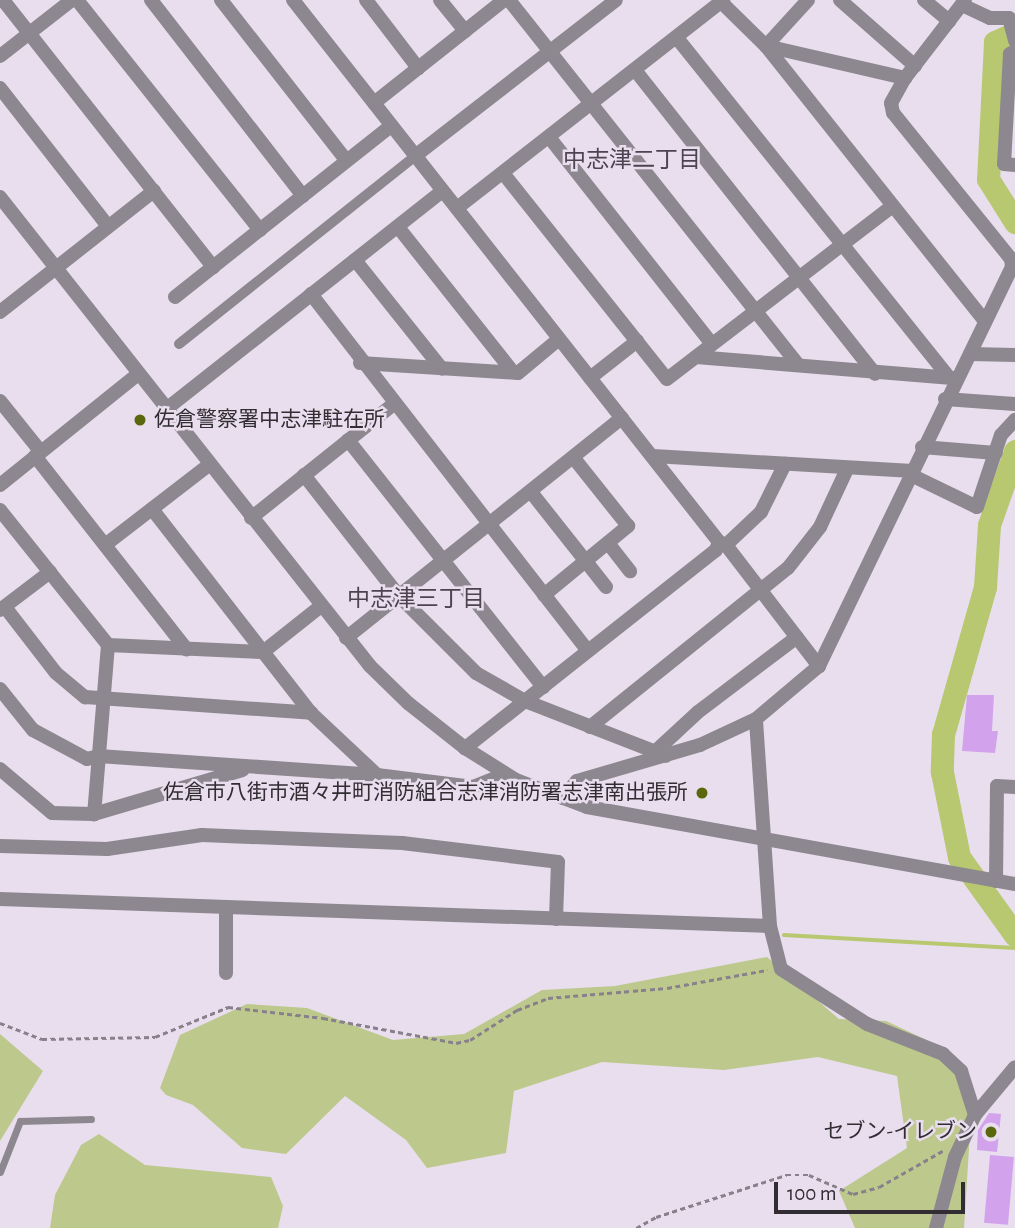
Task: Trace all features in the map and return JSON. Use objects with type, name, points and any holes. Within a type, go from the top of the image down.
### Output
[{"type":"street","points":[[3,0],[214,267]]},
{"type":"street","points":[[0,57],[74,0],[260,230]]},
{"type":"street","points":[[151,0],[303,196]]},
{"type":"street","points":[[221,0],[347,161]]},
{"type":"street","points":[[293,0],[819,666]]},
{"type":"street","points":[[366,0],[418,68]]},
{"type":"street","points":[[440,0],[465,31]]},
{"type":"street","points":[[374,103],[507,0],[797,364]]},
{"type":"street","points":[[180,344],[616,0]]},
{"type":"street","points":[[766,46],[807,0]]},
{"type":"street","points":[[840,0],[915,66]]},
{"type":"street","points":[[925,0],[949,21]]},
{"type":"street","points":[[457,208],[721,1],[766,46],[891,207],[985,321]]},
{"type":"street","points":[[563,798],[577,780],[756,719],[819,666],[912,473],[952,379],[970,354],[1012,266],[1011,259],[893,113],[891,103],[905,78],[963,3],[997,19],[1012,17],[1015,41]]},
{"type":"street","points":[[677,38],[952,379]]},
{"type":"street","points":[[766,46],[905,78]]},
{"type":"street","points":[[1015,51],[1010,54],[1004,164],[1015,165]]},
{"type":"street","points":[[635,71],[875,374]]},
{"type":"street","points":[[0,88],[108,226]]},
{"type":"street","points":[[175,297],[391,126]]},
{"type":"street","points":[[549,137],[712,344]]},
{"type":"street","points":[[503,173],[667,379],[891,207]]},
{"type":"street","points":[[1,310],[154,191]]},
{"type":"street","points":[[165,410],[442,191]]},
{"type":"street","points":[[0,197],[346,638],[408,704],[465,748],[506,774],[563,798],[598,809],[1015,884]]},
{"type":"street","points":[[398,227],[513,372]]},
{"type":"street","points":[[355,260],[442,369]]},
{"type":"street","points":[[311,294],[360,363],[587,650]]},
{"type":"street","points":[[360,363],[513,372],[559,339]]},
{"type":"street","points":[[590,378],[637,341]]},
{"type":"street","points":[[970,354],[1015,355]]},
{"type":"street","points":[[696,356],[952,379]]},
{"type":"street","points":[[0,485],[137,375]]},
{"type":"street","points":[[945,399],[1015,404]]},
{"type":"street","points":[[0,401],[105,545],[187,650]]},
{"type":"street","points":[[251,518],[394,404]]},
{"type":"street","points":[[346,638],[622,418]]},
{"type":"street","points":[[653,456],[912,473],[977,507],[1001,435],[1015,420]]},
{"type":"street","points":[[348,440],[542,687]]},
{"type":"street","points":[[922,447],[996,453]]},
{"type":"street","points":[[544,595],[628,526],[573,457]]},
{"type":"street","points":[[465,748],[761,512],[785,464]]},
{"type":"street","points":[[105,545],[209,465]]},
{"type":"street","points":[[590,727],[761,591],[806,548],[847,469]]},
{"type":"street","points":[[304,475],[399,596],[455,656],[524,701],[662,753]]},
{"type":"street","points":[[531,492],[606,587]]},
{"type":"street","points":[[152,509],[311,713],[377,775]]},
{"type":"street","points":[[0,510],[108,645],[94,814]]},
{"type":"street","points":[[608,543],[630,571]]},
{"type":"street","points":[[50,572],[2,609],[56,673],[85,697],[102,701],[311,713]]},
{"type":"street","points":[[108,645],[263,652],[321,606]]},
{"type":"street","points":[[662,753],[797,637]]},
{"type":"street","points":[[0,690],[41,737],[74,755],[377,775],[473,787],[506,774]]},
{"type":"street","points":[[756,719],[770,926],[780,969],[867,1024],[943,1054],[961,1071],[975,1115]]},
{"type":"street","points":[[0,769],[52,813],[94,814],[251,768]]},
{"type":"street","points":[[996,880],[997,786],[1015,787]]},
{"type":"street","points":[[0,846],[107,849],[202,835],[402,843],[558,862],[556,919]]},
{"type":"street","points":[[0,899],[770,926]]},
{"type":"street","points":[[226,908],[226,973]]},
{"type":"street","points":[[936,1228],[964,1138],[975,1115],[1015,1067]]},
{"type":"lane","points":[[0,1172],[20,1121],[91,1119]]},
{"type":"path","points":[[0,1023],[42,1039],[155,1037],[228,1007],[323,1018],[456,1043],[548,998],[656,989],[708,977],[780,969]]},
{"type":"path","points":[[636,1228],[656,1217],[786,1175],[809,1175],[853,1194],[879,1187],[964,1138]]},
{"type":"green space","points":[[767,957],[839,1019],[886,1021],[946,1049],[973,1085],[964,1228],[855,1228],[839,1191],[907,1148],[897,1076],[818,1057],[724,1070],[602,1062],[514,1091],[506,1153],[427,1168],[406,1140],[345,1096],[286,1154],[242,1148],[193,1105],[166,1095],[160,1088],[180,1035],[247,1004],[307,1008],[393,1040],[464,1034],[542,990],[615,986]]},
{"type":"green space","points":[[0,1034],[43,1071],[0,1141]]},
{"type":"green space","points":[[99,1134],[145,1165],[271,1177],[283,1206],[278,1228],[50,1228],[55,1195],[81,1145]]},
{"type":"building","points":[[967,695],[994,695],[992,731],[998,731],[995,753],[962,751]]},
{"type":"building","points":[[989,1113],[1001,1114],[997,1152],[977,1150],[978,1130]]},
{"type":"building","points":[[990,1155],[1014,1157],[1008,1225],[984,1223]]},
{"type":"waterway","points":[[1015,33],[995,42],[988,179],[1015,222]]},
{"type":"waterway","points":[[1015,451],[989,525],[985,587],[943,734],[942,772],[959,857],[1015,935]]},
{"type":"waterway","points":[[784,935],[1015,948]]},
{"type":"place","name":"佐倉警察署中志津駐在所","points":[[140,420]]},
{"type":"place","name":"佐倉市八街市酒々井町消防組合志津消防署志津南出張所","points":[[702,793]]},
{"type":"place","name":"セブン-イレブン","points":[[991,1132]]},
{"type":"district","name":"中志津二丁目","points":[[632,161]]},
{"type":"district","name":"中志津三丁目","points":[[416,600]]}]
